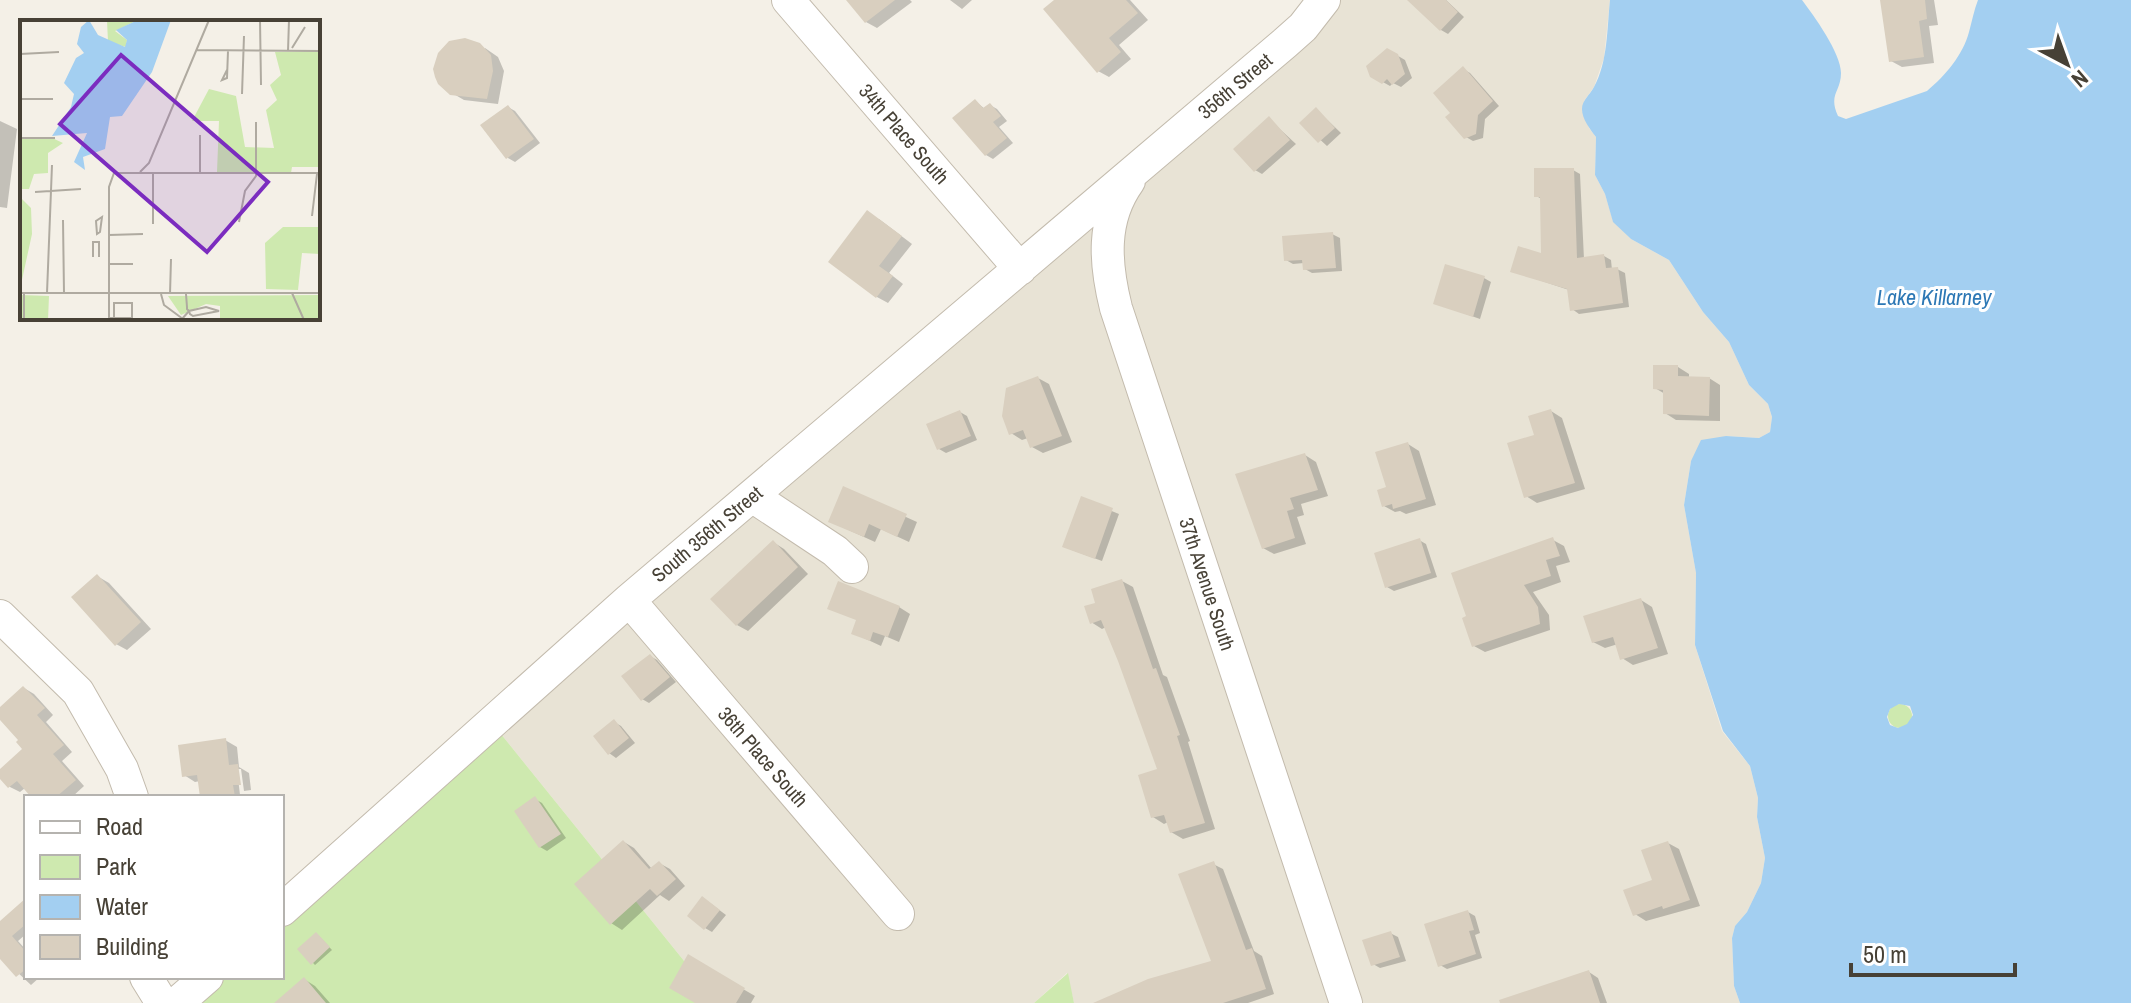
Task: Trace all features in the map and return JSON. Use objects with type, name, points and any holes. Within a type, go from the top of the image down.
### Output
[{"type":"street","name":"34th Place South","points":[[788,0],[1020,269]]},
{"type":"street","name":"356th Street","points":[[1140,166],[1303,27],[1324,0]]},
{"type":"street","name":"South 356th Street","points":[[284,908],[629,600],[1140,166]]},
{"type":"street","name":"37th Avenue South","points":[[1140,166],[1122,191],[1108,230],[1109,281],[1133,362],[1346,1003]]},
{"type":"street","points":[[752,496],[835,551],[852,567]]},
{"type":"street","name":"36th Place South","points":[[629,600],[898,914]]},
{"type":"street","points":[[0,616],[78,692],[122,769],[131,795]]},
{"type":"street","points":[[147,979],[162,1003]]},
{"type":"street","points":[[177,1003],[205,979]]},
{"type":"shaded area","points":[[1324,0],[1610,0],[1604,58],[1594,87],[1584,101],[1589,128],[1596,137],[1595,175],[1613,221],[1631,239],[1669,260],[1703,312],[1729,342],[1749,385],[1768,404],[1772,417],[1770,432],[1759,438],[1726,436],[1691,461],[1684,505],[1696,573],[1695,645],[1722,731],[1750,766],[1758,798],[1757,817],[1765,858],[1761,883],[1747,912],[1735,926],[1732,938],[1734,986],[1740,1003],[1074,1003],[1067,973],[1034,1003],[718,1003],[492,723]]},
{"type":"green space","points":[[1900,704],[1909,707],[1912,716],[1909,725],[1900,728],[1891,725],[1888,716],[1891,707]]},
{"type":"green space","points":[[492,723],[718,1003],[164,1003],[193,979],[284,979],[284,900]]},
{"type":"green space","points":[[1068,973],[1074,1003],[1034,1003]]},
{"type":"water","name":"Lake Killarney","points":[[1610,0],[1802,0],[1837,55],[1841,73],[1834,103],[1838,116],[1846,119],[1927,91],[1934,85],[1962,49],[1978,0],[2131,0],[2131,1003],[1740,1003],[1734,986],[1732,938],[1735,926],[1747,912],[1761,883],[1765,858],[1757,817],[1758,798],[1750,766],[1723,731],[1695,645],[1696,573],[1684,505],[1691,461],[1701,440],[1726,436],[1759,438],[1770,432],[1772,417],[1768,404],[1749,385],[1729,342],[1703,312],[1669,260],[1631,239],[1613,222],[1605,194],[1595,175],[1596,137],[1582,109],[1602,67]],"holes":[[[1899,704],[1910,706],[1913,715],[1907,724],[1898,728],[1890,725],[1887,717],[1890,709]]]},
{"type":"building","points":[[846,0],[895,0],[865,23]]},
{"type":"building","points":[[1054,0],[1126,0],[1138,13],[1109,38],[1121,52],[1097,73],[1043,9]]},
{"type":"building","points":[[1407,0],[1446,0],[1458,12],[1440,31]]},
{"type":"building","points":[[1880,0],[1925,0],[1927,19],[1919,21],[1924,57],[1889,62]]},
{"type":"building","points":[[465,38],[480,43],[491,55],[493,71],[487,99],[450,95],[435,77],[433,69],[438,53],[449,41]]},
{"type":"building","points":[[1387,48],[1398,54],[1405,74],[1392,85],[1387,79],[1382,84],[1370,77],[1366,66]]},
{"type":"building","points":[[1463,66],[1493,101],[1478,115],[1476,134],[1464,139],[1445,117],[1450,113],[1433,93]]},
{"type":"building","points":[[975,99],[983,108],[990,103],[1001,116],[993,122],[1007,138],[985,156],[952,118]]},
{"type":"building","points":[[508,105],[534,139],[506,159],[480,125]]},
{"type":"building","points":[[1316,107],[1335,128],[1318,143],[1299,123]]},
{"type":"building","points":[[1269,116],[1290,140],[1254,172],[1233,149]]},
{"type":"building","points":[[1534,168],[1574,168],[1577,258],[1604,254],[1606,268],[1618,267],[1623,303],[1570,311],[1567,289],[1510,272],[1518,246],[1541,253],[1540,197],[1534,197]]},
{"type":"building","points":[[867,210],[902,236],[879,266],[893,276],[876,298],[828,262]]},
{"type":"building","points":[[1333,232],[1336,268],[1303,270],[1302,260],[1284,261],[1282,236]]},
{"type":"building","points":[[1445,264],[1485,276],[1473,317],[1433,304]]},
{"type":"building","points":[[1653,365],[1678,365],[1678,376],[1710,377],[1709,416],[1663,414],[1663,390],[1653,389]]},
{"type":"building","points":[[1038,376],[1062,436],[1030,448],[1023,430],[1009,435],[1002,416],[1006,388]]},
{"type":"building","points":[[1551,409],[1575,483],[1524,498],[1507,443],[1534,435],[1528,416]]},
{"type":"building","points":[[960,410],[971,436],[937,450],[926,424]]},
{"type":"building","points":[[1408,442],[1426,499],[1393,509],[1392,504],[1382,507],[1377,490],[1386,487],[1375,452]]},
{"type":"building","points":[[1305,453],[1318,490],[1290,498],[1294,509],[1287,511],[1295,538],[1262,549],[1235,474]]},
{"type":"building","points":[[843,486],[907,514],[897,537],[869,524],[864,537],[828,522]]},
{"type":"building","points":[[1081,496],[1113,508],[1095,559],[1062,547]]},
{"type":"building","points":[[1553,537],[1560,556],[1546,560],[1551,576],[1524,585],[1538,607],[1540,624],[1472,647],[1462,618],[1466,616],[1451,573]]},
{"type":"building","points":[[1420,538],[1431,573],[1385,588],[1374,553]]},
{"type":"building","points":[[773,540],[798,567],[736,626],[710,599]]},
{"type":"building","points":[[97,574],[141,622],[115,646],[71,597]]},
{"type":"building","points":[[1122,579],[1180,735],[1177,736],[1205,823],[1170,833],[1164,815],[1151,818],[1138,775],[1157,769],[1101,620],[1090,624],[1084,606],[1095,603],[1091,589]]},
{"type":"building","points":[[838,581],[900,606],[888,637],[873,632],[870,641],[851,634],[856,620],[827,609]]},
{"type":"building","points":[[1641,598],[1658,648],[1620,660],[1613,637],[1592,643],[1583,616]]},
{"type":"building","points":[[650,654],[670,677],[641,701],[621,676]]},
{"type":"building","points":[[23,686],[45,708],[37,715],[64,745],[53,754],[76,780],[58,795],[29,795],[17,781],[8,788],[0,779],[0,769],[22,749],[0,720],[0,707]]},
{"type":"building","points":[[614,719],[629,738],[608,755],[593,736]]},
{"type":"building","points":[[226,738],[229,765],[238,764],[241,785],[233,785],[235,795],[200,795],[197,775],[182,777],[178,745]]},
{"type":"building","points":[[535,796],[561,834],[539,848],[514,811]]},
{"type":"building","points":[[623,840],[649,869],[659,861],[676,879],[657,896],[650,889],[610,925],[574,884]]},
{"type":"building","points":[[1668,841],[1690,900],[1633,916],[1623,890],[1652,880],[1641,850]]},
{"type":"building","points":[[1214,861],[1246,950],[1252,948],[1266,989],[1223,1003],[1093,1003],[1148,979],[1211,961],[1178,874]]},
{"type":"building","points":[[702,896],[720,910],[704,930],[687,916]]},
{"type":"building","points":[[24,900],[24,926],[12,936],[24,950],[24,971],[16,977],[0,959],[0,921]]},
{"type":"building","points":[[1468,910],[1474,930],[1469,931],[1476,954],[1438,967],[1424,924]]},
{"type":"building","points":[[1391,931],[1400,957],[1371,966],[1362,940]]},
{"type":"building","points":[[316,932],[330,947],[311,965],[297,949]]},
{"type":"building","points":[[688,954],[745,988],[736,1003],[695,1003],[669,988]]},
{"type":"building","points":[[1589,970],[1600,1003],[1500,1003],[1499,1000]]},
{"type":"building","points":[[304,977],[326,1003],[274,1003]]}]
